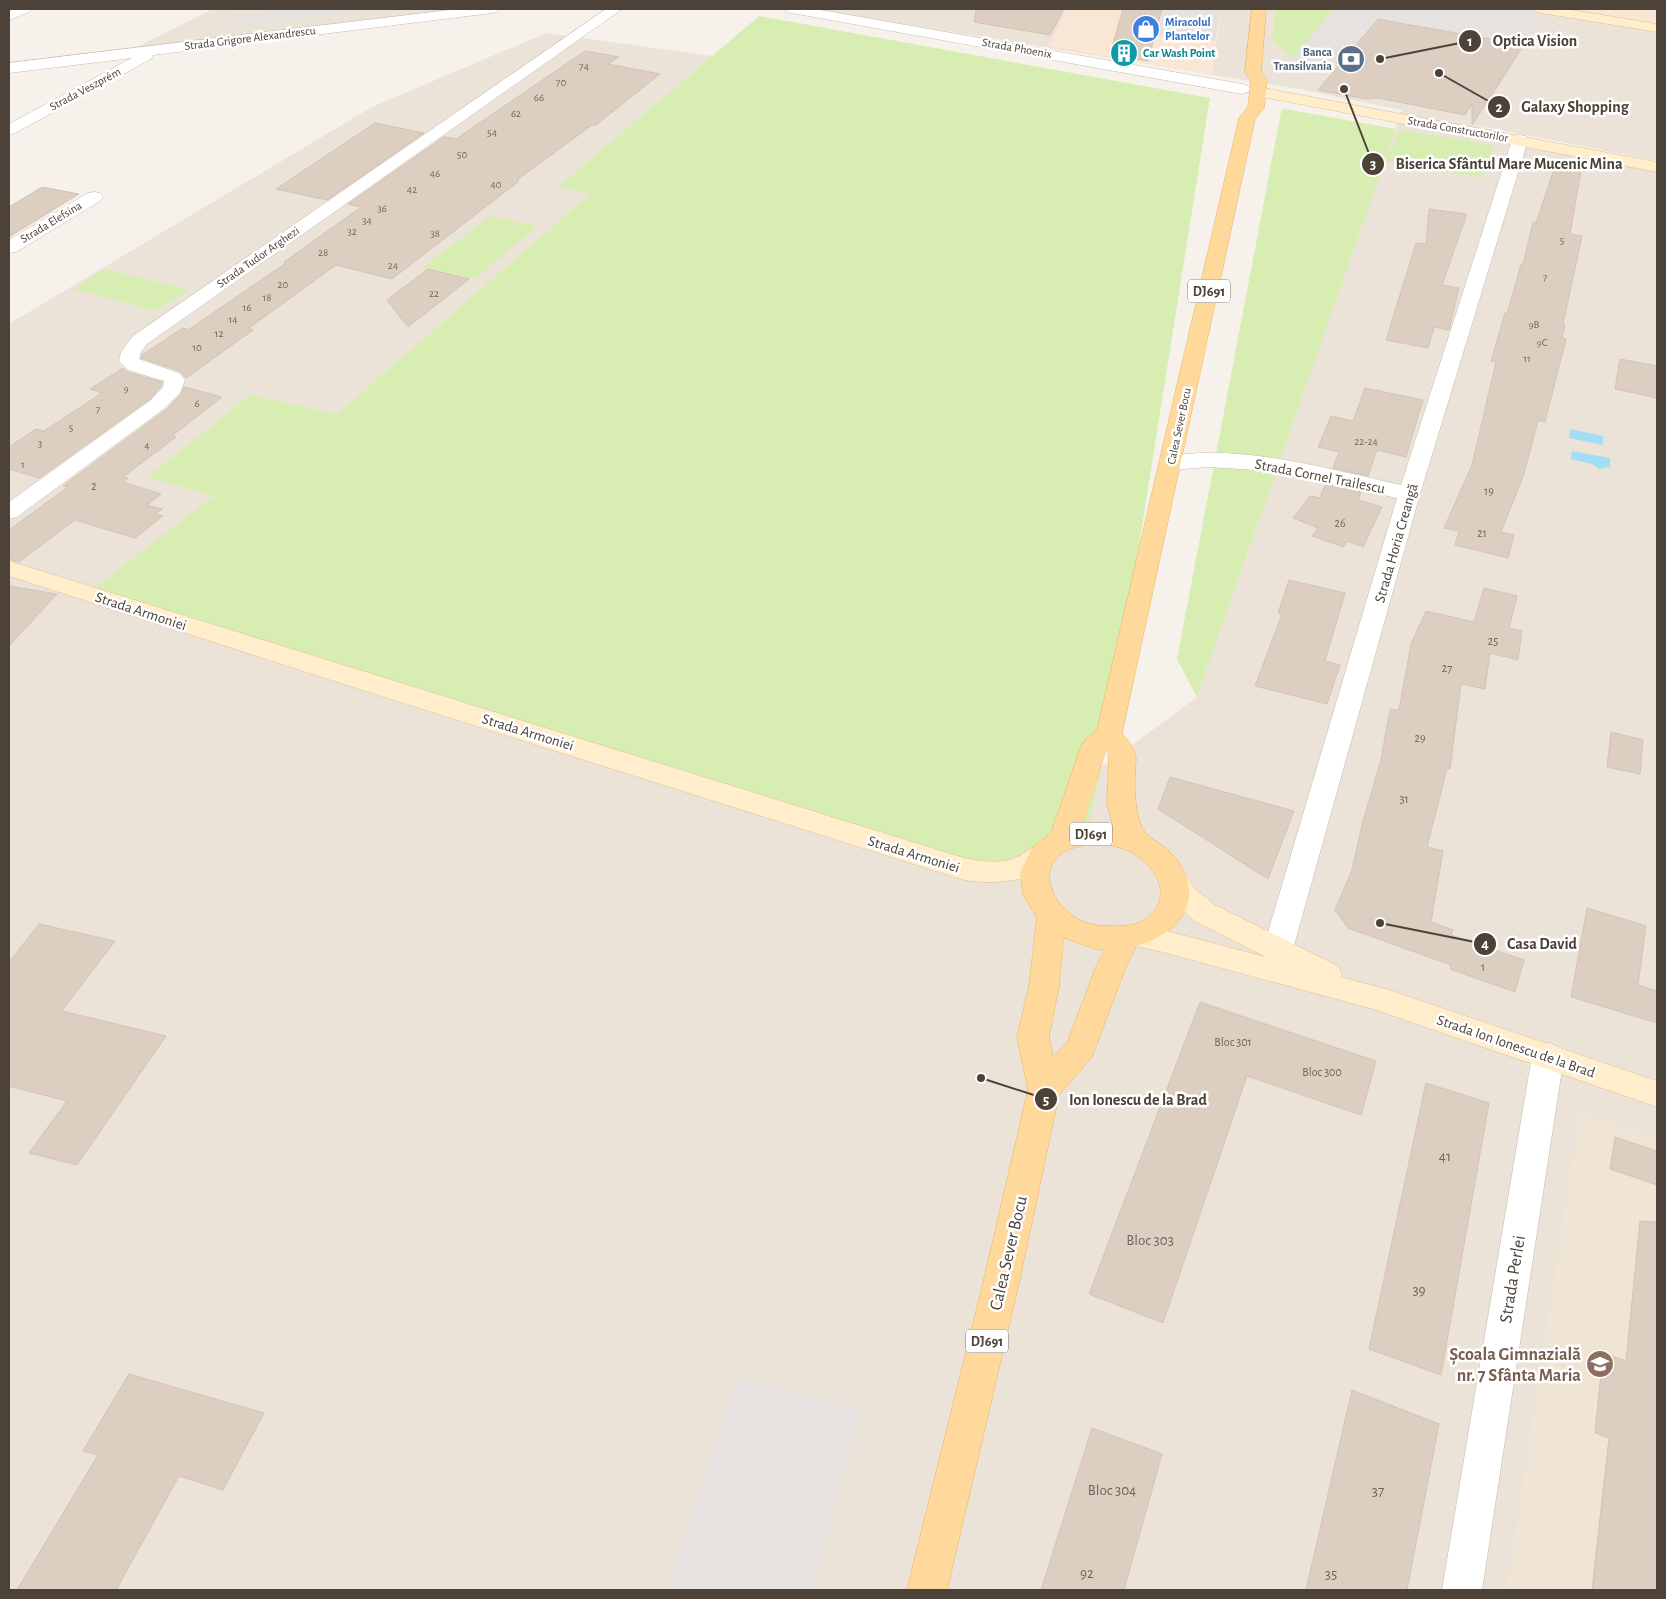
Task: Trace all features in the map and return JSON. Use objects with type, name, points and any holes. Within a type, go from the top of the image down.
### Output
[{"type":"main road","points":[[1250,90],[1259,80],[1253,72],[1259,9]]},
{"type":"main road","name":"Calea Sever Bocu","points":[[1109,734],[1247,118],[1256,108],[1250,90]]},
{"type":"main road","name":"DJ691","points":[[1109,734],[1122,753],[1121,803],[1128,830],[1140,844],[1162,861],[1173,878],[1175,897],[1168,915],[1156,926],[1130,937],[1108,938],[1091,936],[1074,931],[1052,918],[1038,900],[1034,887],[1036,868],[1054,846],[1094,746],[1109,734]]},
{"type":"main road","name":"DJ691","points":[[1054,846],[1080,836],[1098,834],[1117,836],[1140,844]]},
{"type":"main road","name":"Calea Sever Bocu","points":[[927,1590],[1001,1283],[1044,1090],[1033,1037],[1044,986],[1052,918]]},
{"type":"main road","name":"Calea Sever Bocu","points":[[1044,1090],[1081,1048],[1110,969],[1130,937]]},
{"type":"street","points":[[9,16],[24,9]]},
{"type":"street","name":"Strada Grigore Alexandrescu","points":[[9,68],[492,9]]},
{"type":"street","name":"Strada Tudor Arghezi","points":[[9,512],[158,404],[173,389],[175,380],[172,377],[135,366],[129,360],[131,352],[140,340],[615,9]]},
{"type":"street","name":"Strada Phoenix","points":[[792,9],[1250,90]]},
{"type":"street","points":[[1541,9],[1657,28]]},
{"type":"street","name":"Strada Veszprém","points":[[9,130],[161,48]]},
{"type":"street","name":"Strada Constructorilor","points":[[1250,90],[1657,167]]},
{"type":"street","name":"Strada Horia Creangă","points":[[1278,949],[1409,494],[1520,140]]},
{"type":"street","name":"Strada Elefsina","points":[[9,248],[94,197]]},
{"type":"street","name":"Strada Cornel Trailescu","points":[[1171,463],[1209,460],[1270,464],[1409,494]]},
{"type":"street","name":"Strada Armoniei","points":[[9,568],[337,673],[964,869],[984,873],[1014,870],[1027,866],[1054,846]]},
{"type":"street","name":"Strada Ion Ionescu de la Brad","points":[[1173,878],[1184,896],[1200,909],[1375,998]]},
{"type":"street","name":"Strada Ion Ionescu de la Brad","points":[[1130,937],[1159,940],[1375,998],[1657,1094]]},
{"type":"street","name":"Strada Perlei","points":[[1462,1590],[1548,1056]]},
{"type":"shaded area","points":[[213,9],[454,9],[133,49]]},
{"type":"shaded area","points":[[291,9],[375,9],[235,26],[232,16]]},
{"type":"shaded area","points":[[813,9],[1657,9],[1657,161],[1444,119],[1657,165],[1657,1590],[9,1590],[9,324],[370,108],[546,33],[712,56],[558,187],[590,194],[337,414],[250,395],[147,477],[215,496],[964,869],[1197,697],[1402,110],[1293,88]]},
{"type":"shaded area","points":[[1067,9],[1222,9],[1212,75],[1048,46]]},
{"type":"shaded area","points":[[1163,9],[1221,9],[1215,41],[1157,36]]},
{"type":"shaded area","points":[[1331,9],[1523,9],[1546,13],[1524,45],[1378,19],[1337,66],[1292,58],[1335,10]]},
{"type":"shaded area","points":[[1564,9],[1657,9],[1657,25]]},
{"type":"shaded area","name":"Școala Gimnazială nr. 7 Sfânta Maria","points":[[1580,1112],[1657,1138],[1657,1590],[1507,1590]]},
{"type":"shaded area","points":[[737,1377],[861,1410],[811,1590],[666,1590]]},
{"type":"green space","points":[[1276,9],[1335,9],[1292,58],[1272,39]]},
{"type":"green space","points":[[759,16],[1210,98],[1109,734],[1086,835],[995,873],[88,593],[214,496],[147,477],[250,395],[337,414],[590,194],[558,187]]},
{"type":"green space","points":[[1285,109],[1396,129],[1197,697],[1177,659],[1281,112]]},
{"type":"green space","points":[[1400,130],[1493,145],[1482,178],[1385,161]]},
{"type":"green space","points":[[490,216],[538,226],[474,279],[423,267]]},
{"type":"green space","points":[[105,269],[189,290],[157,311],[73,289]]},
{"type":"water","points":[[1570,429],[1603,436],[1603,445],[1569,438]]},
{"type":"water","points":[[1572,451],[1610,458],[1610,467],[1599,469],[1592,464],[1571,459]]},
{"type":"building","points":[[976,9],[1064,9],[1050,35],[974,22]]},
{"type":"building","points":[[1123,9],[1162,9],[1148,61],[1110,54]]},
{"type":"building","points":[[1378,19],[1524,45],[1472,125],[1472,104],[1465,115],[1378,98],[1366,99],[1318,90]]},
{"type":"building","points":[[585,51],[619,57],[608,64],[660,74],[596,125],[592,125],[517,180],[519,181],[392,279],[336,265],[249,328],[253,330],[186,378],[180,371],[141,358],[142,355],[183,328],[188,330],[286,263],[284,262],[361,207],[348,204],[444,137],[456,139]]},
{"type":"building","points":[[375,123],[424,133],[327,200],[276,189]]},
{"type":"building","points":[[1555,166],[1581,171],[1570,234],[1582,236],[1563,324],[1565,324],[1562,338],[1566,339],[1545,422],[1538,420],[1524,474],[1501,532],[1514,535],[1508,558],[1455,545],[1459,531],[1444,528],[1472,465],[1496,362],[1491,361],[1521,264],[1523,264],[1533,222],[1536,223]]},
{"type":"building","points":[[42,187],[79,194],[9,237],[9,207]]},
{"type":"building","points":[[1429,209],[1467,214],[1442,285],[1459,288],[1449,330],[1434,327],[1428,348],[1386,340],[1416,243],[1426,244]]},
{"type":"building","points":[[428,269],[469,279],[408,327],[387,300]]},
{"type":"building","points":[[1620,359],[1657,366],[1657,398],[1615,389]]},
{"type":"building","points":[[123,368],[127,372],[162,382],[161,386],[150,399],[39,478],[9,469],[9,447],[36,429],[44,431],[102,393],[90,389]]},
{"type":"building","points":[[184,387],[222,397],[172,436],[176,437],[123,477],[128,478],[123,482],[161,494],[147,505],[162,509],[155,514],[163,516],[135,538],[75,520],[19,562],[9,559],[9,530],[68,487],[63,486],[166,410],[181,394]]},
{"type":"building","points":[[1365,388],[1423,400],[1406,457],[1377,450],[1368,476],[1333,468],[1339,452],[1318,447],[1331,416],[1353,421]]},
{"type":"building","points":[[1325,485],[1361,492],[1358,500],[1382,507],[1363,547],[1347,541],[1344,547],[1312,536],[1318,528],[1293,518],[1310,496],[1320,498]]},
{"type":"building","points":[[1289,580],[1345,593],[1325,661],[1340,665],[1327,704],[1255,686],[1282,614],[1278,613]]},
{"type":"building","points":[[9,586],[57,594],[9,646]]},
{"type":"building","points":[[1484,588],[1517,596],[1509,628],[1522,631],[1518,660],[1490,653],[1485,689],[1461,684],[1450,769],[1447,768],[1427,847],[1443,851],[1431,922],[1453,930],[1451,935],[1524,960],[1515,992],[1450,969],[1451,965],[1348,928],[1335,910],[1352,870],[1363,821],[1381,760],[1390,709],[1399,710],[1411,644],[1426,611],[1474,622]]},
{"type":"building","points":[[1611,732],[1643,740],[1640,774],[1607,767]]},
{"type":"building","points":[[1170,777],[1294,811],[1268,879],[1158,809]]},
{"type":"building","points":[[1587,908],[1646,926],[1638,985],[1657,991],[1657,1023],[1571,997]]},
{"type":"building","points":[[39,924],[115,941],[62,1011],[166,1036],[77,1165],[29,1153],[67,1101],[9,1086],[9,962]]},
{"type":"building","points":[[1200,1002],[1376,1061],[1361,1115],[1247,1076],[1163,1323],[1089,1294]]},
{"type":"building","points":[[1426,1083],[1489,1103],[1441,1375],[1369,1349]]},
{"type":"building","points":[[1615,1137],[1657,1151],[1657,1185],[1610,1169]]},
{"type":"building","points":[[1640,1221],[1657,1222],[1657,1590],[1592,1590],[1609,1438],[1595,1433],[1603,1353],[1626,1361]]},
{"type":"building","points":[[129,1374],[264,1413],[223,1490],[179,1476],[116,1590],[17,1590],[98,1455],[83,1451]]},
{"type":"building","points":[[1352,1390],[1439,1424],[1407,1590],[1306,1590]]},
{"type":"building","points":[[1092,1428],[1162,1454],[1124,1590],[1041,1590]]},
{"type":"place","name":"Miracolul Plantelor","points":[[1146,29]]},
{"type":"place","name":"Car Wash Point","points":[[1124,53]]},
{"type":"place","name":"Banca Transilvania","points":[[1351,59]]},
{"type":"place","name":"Optica Vision","points":[[1380,59]]},
{"type":"place","name":"Galaxy Shopping","points":[[1439,73]]},
{"type":"place","name":"Biserica Sfântul Mare Mucenic Mina","points":[[1344,89]]},
{"type":"place","name":"Casa David","points":[[1380,923]]},
{"type":"place","name":"Ion Ionescu de la Brad","points":[[981,1078]]},
{"type":"place","name":"Școala Gimnazială nr. 7 Sfânta Maria","points":[[1600,1364]]}]
